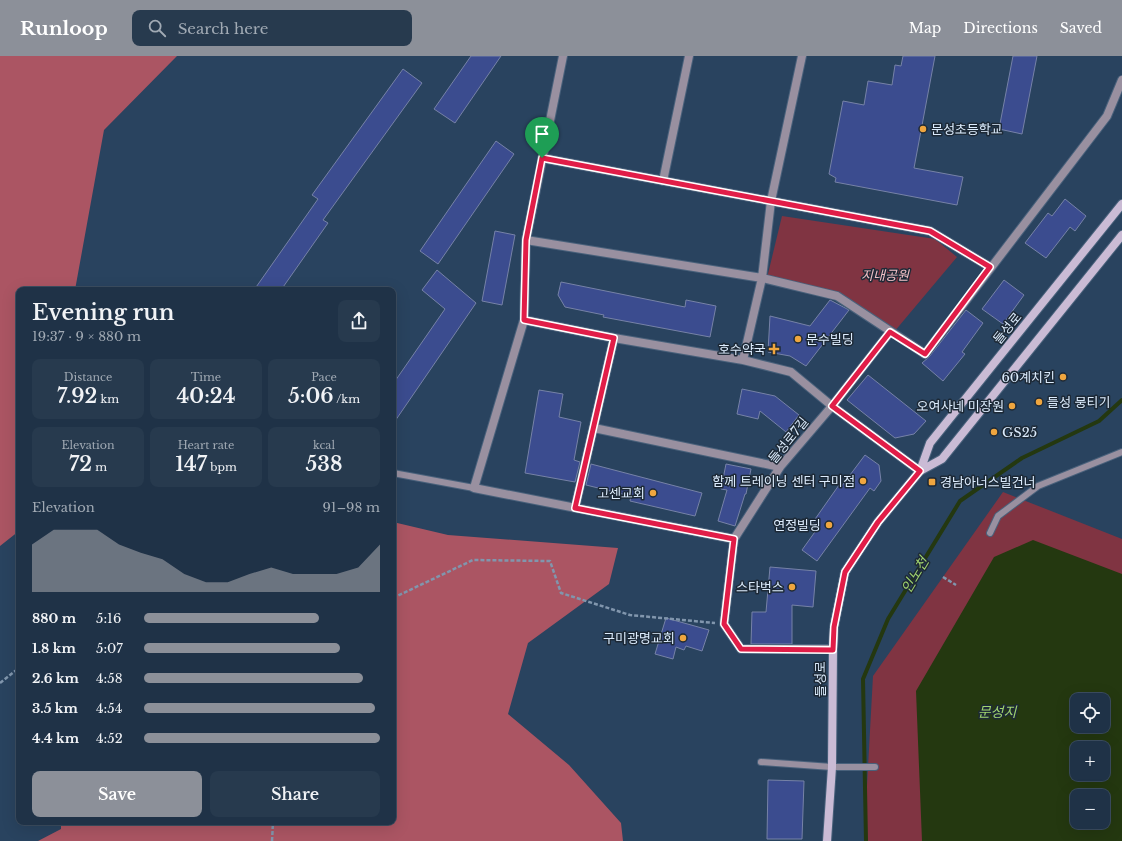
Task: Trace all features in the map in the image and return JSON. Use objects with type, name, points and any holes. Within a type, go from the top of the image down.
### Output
[{"type":"street","points":[[563,56],[526,240],[524,320],[474,488],[734,539]]},
{"type":"street","points":[[663,181],[689,56]]},
{"type":"street","points":[[743,360],[762,278],[771,201],[802,56]]},
{"type":"street","points":[[526,240],[762,278],[837,296],[925,354],[990,267],[1107,116],[1122,80]]},
{"type":"street","points":[[542,158],[930,231],[990,267]]},
{"type":"street","name":"들성로","points":[[827,841],[832,767],[834,627],[845,572],[878,522],[920,471],[930,443],[1122,204]]},
{"type":"street","name":"들성로","points":[[920,471],[942,459],[1122,234]]},
{"type":"street","points":[[524,320],[614,338],[743,360],[791,372],[832,406],[920,471]]},
{"type":"street","name":"들성로7길","points":[[724,624],[734,539],[780,467],[832,406],[890,332]]},
{"type":"street","points":[[575,508],[614,338]]},
{"type":"street","points":[[594,428],[780,467]]},
{"type":"street","points":[[724,624],[741,649],[833,650]]},
{"type":"lane","points":[[990,533],[998,516],[1038,486],[1122,452]]},
{"type":"lane","points":[[396,474],[474,488]]},
{"type":"lane","points":[[761,762],[832,767],[875,767]]},
{"type":"path","points":[[396,597],[473,560],[550,561],[561,594],[630,614],[724,624]]},
{"type":"path","points":[[943,577],[956,586]]},
{"type":"path","points":[[0,683],[16,670]]},
{"type":"path","points":[[272,841],[273,825]]},
{"type":"green space","name":"지내공원","points":[[782,216],[935,239],[957,257],[894,332],[837,294],[767,278]]},
{"type":"green space","name":"문성지","points":[[1003,492],[1122,539],[1122,841],[864,841],[873,676]]},
{"type":"shaded area","points":[[0,56],[177,56],[104,130],[76,287],[16,287],[16,533],[0,546]]},
{"type":"shaded area","points":[[396,523],[448,535],[618,548],[609,584],[528,643],[508,714],[569,765],[621,823],[623,841],[38,841],[61,829],[61,825],[396,825]]},
{"type":"water","name":"문성지","points":[[1033,540],[1122,574],[1122,841],[922,841],[916,691],[994,557]]},
{"type":"building","points":[[471,56],[501,56],[455,123],[434,109]]},
{"type":"building","points":[[903,56],[935,56],[914,168],[963,177],[957,205],[835,182],[836,178],[829,174],[843,101],[864,105],[868,81],[892,85],[895,65],[901,66]]},
{"type":"building","points":[[1013,56],[1037,56],[1022,134],[999,129]]},
{"type":"building","points":[[403,69],[422,83],[323,220],[328,223],[283,287],[256,287],[318,199],[312,195]]},
{"type":"building","points":[[496,141],[514,154],[438,264],[420,251]]},
{"type":"building","points":[[1065,199],[1086,216],[1075,231],[1070,227],[1046,258],[1025,243],[1048,213],[1052,216]]},
{"type":"building","points":[[495,231],[515,235],[502,305],[482,301]]},
{"type":"building","points":[[437,270],[476,303],[396,420],[396,380],[445,309],[422,290]]},
{"type":"building","points":[[1004,280],[1024,295],[1003,324],[982,309]]},
{"type":"building","points":[[561,282],[685,307],[686,300],[716,306],[710,337],[603,317],[604,315],[565,307],[558,295]]},
{"type":"building","name":"문수빌딩","points":[[830,300],[849,310],[806,366],[790,356],[768,352],[770,316],[810,326]]},
{"type":"building","points":[[966,310],[983,323],[962,352],[965,354],[943,381],[922,363],[929,357]]},
{"type":"building","points":[[868,375],[926,421],[914,434],[895,438],[847,400]]},
{"type":"building","points":[[742,389],[775,396],[799,415],[786,432],[760,411],[758,419],[737,414]]},
{"type":"building","points":[[539,390],[563,394],[559,417],[581,422],[574,460],[580,462],[575,482],[525,473]]},
{"type":"building","name":"연정빌딩","points":[[865,455],[879,465],[881,481],[874,491],[870,488],[817,561],[802,550],[817,529],[813,522],[839,485],[841,487]]},
{"type":"building","points":[[591,464],[702,493],[695,516],[630,501],[631,496],[586,485]]},
{"type":"building","points":[[726,464],[751,469],[746,494],[735,526],[718,521],[727,490],[721,489]]},
{"type":"building","points":[[770,567],[816,571],[813,607],[792,605],[792,644],[751,644],[752,612],[766,612]]},
{"type":"building","name":"구미광명교회","points":[[666,618],[709,630],[702,651],[686,646],[684,650],[676,647],[673,659],[655,654]]},
{"type":"building","points":[[768,780],[804,781],[802,839],[767,839]]},
{"type":"waterway","name":"인노천","points":[[866,841],[863,679],[888,619],[960,501],[1022,458],[1099,421],[1122,400]]},
{"type":"place","name":"문성초등학교","points":[[923,129]]},
{"type":"place","name":"문수빌딩","points":[[798,339]]},
{"type":"place","name":"호수약국","points":[[774,349]]},
{"type":"place","name":"60계치킨","points":[[1063,377]]},
{"type":"place","name":"들성 뭉티기","points":[[1039,402]]},
{"type":"place","name":"오여사네 미장원","points":[[1012,406]]},
{"type":"place","name":"GS25","points":[[994,432]]},
{"type":"place","name":"함께 트레이닝 센터 구미점","points":[[863,481]]},
{"type":"place","name":"경남아너스빌건너","points":[[932,482]]},
{"type":"place","name":"고센교회","points":[[653,493]]},
{"type":"place","name":"연정빌딩","points":[[829,525]]},
{"type":"place","name":"스타벅스","points":[[792,587]]},
{"type":"place","name":"구미광명교회","points":[[683,638]]},
{"type":"route","points":[[542,158],[930,231],[990,267],[925,354],[890,332],[832,406],[920,471],[878,522],[845,572],[834,627],[833,650],[741,649],[724,624],[734,539],[575,508],[614,338],[524,320],[526,240],[542,158]]}]
